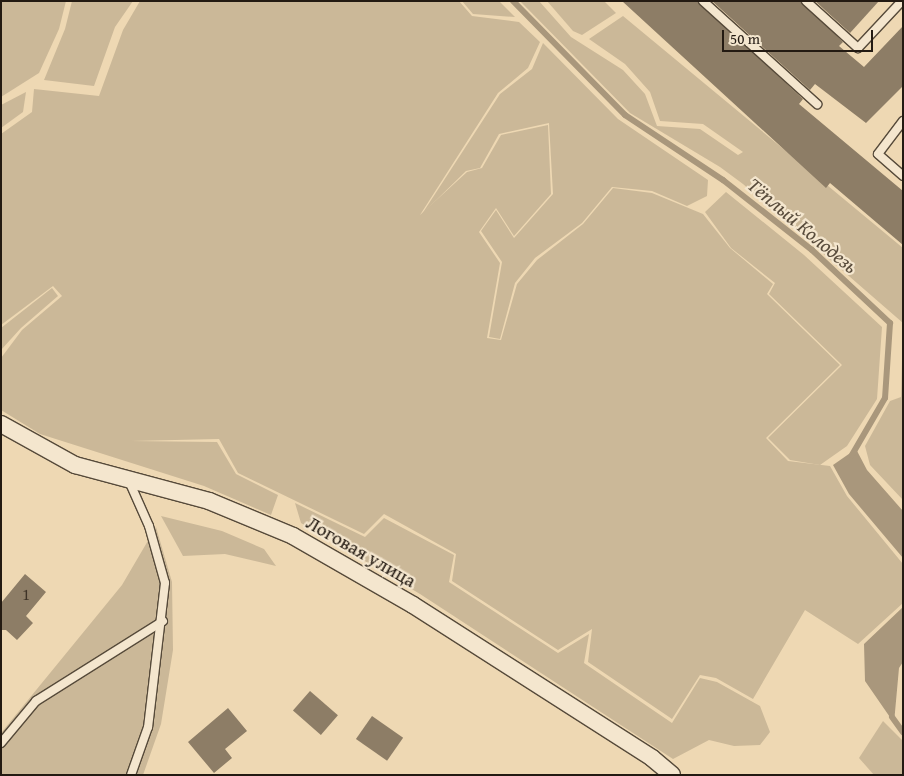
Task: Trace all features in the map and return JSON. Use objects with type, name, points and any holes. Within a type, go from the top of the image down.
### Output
[{"type":"street","name":"Логовая улица","points":[[1,424],[75,466],[209,501],[293,536],[413,605],[652,758],[672,775]]},
{"type":"lane","points":[[703,1],[817,104]]},
{"type":"lane","points":[[806,1],[858,48],[902,1]]},
{"type":"lane","points":[[903,121],[878,154],[903,176]]},
{"type":"lane","points":[[129,481],[149,526],[165,583],[148,727],[131,775]]},
{"type":"lane","points":[[1,744],[36,701],[162,621]]},
{"type":"shaded area","points":[[1,1],[66,1],[59,29],[39,73],[1,97]]},
{"type":"shaded area","points":[[72,1],[133,1],[115,27],[94,86],[44,80],[65,29]]},
{"type":"shaded area","points":[[140,1],[459,1],[472,16],[519,22],[540,42],[528,68],[498,93],[420,215],[467,172],[482,168],[501,135],[548,125],[551,194],[514,236],[496,208],[479,232],[500,263],[487,338],[501,340],[517,284],[537,260],[583,224],[613,188],[652,193],[703,214],[730,248],[773,284],[767,294],[840,365],[766,438],[788,461],[830,466],[847,496],[903,564],[903,603],[858,644],[805,610],[753,699],[716,678],[700,675],[672,719],[588,662],[592,629],[558,650],[452,581],[456,554],[384,514],[364,534],[238,473],[219,439],[131,441],[217,442],[236,474],[278,495],[271,515],[204,486],[40,434],[1,410],[1,358],[22,330],[62,296],[53,286],[1,325],[1,134],[32,112],[34,89],[99,96],[123,30]]},
{"type":"shaded area","points":[[462,1],[499,1],[515,17],[473,14]]},
{"type":"shaded area","points":[[520,1],[539,1],[571,37],[623,70],[645,94],[657,126],[700,129],[738,155],[743,152],[703,124],[660,121],[650,92],[625,64],[589,39],[623,16],[903,248],[903,323],[743,184],[720,167],[630,113]]},
{"type":"shaded area","points":[[547,1],[604,1],[616,13],[582,35],[573,31]]},
{"type":"shaded area","points":[[543,43],[618,119],[708,180],[707,196],[687,206],[652,191],[612,187],[582,223],[535,258],[515,283],[500,339],[489,337],[502,262],[481,231],[496,210],[514,238],[553,194],[549,123],[499,134],[480,168],[466,171],[422,214],[500,94],[532,69]]},
{"type":"shaded area","points":[[26,92],[23,112],[1,128],[1,105]]},
{"type":"shaded area","points":[[726,192],[804,255],[882,327],[877,399],[847,446],[820,465],[790,460],[768,438],[842,365],[769,294],[775,283],[731,248],[705,212]]},
{"type":"shaded area","points":[[52,288],[58,296],[21,328],[1,350],[1,328]]},
{"type":"shaded area","points":[[903,323],[903,500],[870,465],[865,446],[890,401],[901,397]]},
{"type":"shaded area","points":[[856,449],[867,470],[903,511],[903,558],[849,494],[833,465]]},
{"type":"shaded area","points":[[295,503],[365,537],[384,518],[454,555],[449,582],[558,653],[589,634],[584,663],[672,723],[700,678],[717,682],[760,706],[770,732],[760,745],[734,746],[709,740],[673,759],[420,594],[301,523]]},
{"type":"shaded area","points":[[161,516],[222,531],[264,549],[276,566],[225,554],[183,556]]},
{"type":"shaded area","points":[[156,527],[172,582],[173,650],[161,724],[143,775],[1,775],[1,733],[122,585]]},
{"type":"shaded area","points":[[903,607],[903,662],[899,668],[894,723],[865,681],[864,644]]},
{"type":"shaded area","points":[[883,721],[903,741],[903,775],[874,775],[859,758]]},
{"type":"building","points":[[622,1],[698,1],[803,99],[799,104],[903,191],[903,245],[830,183],[826,188]]},
{"type":"building","points":[[712,1],[801,1],[843,42],[839,46],[864,67],[903,26],[903,86],[866,123],[815,84],[810,90]]},
{"type":"building","points":[[815,1],[879,1],[850,33]]},
{"type":"building","points":[[25,574],[46,592],[26,616],[33,623],[17,640],[6,630],[1,630],[1,603]]},
{"type":"building","points":[[310,691],[338,715],[321,735],[293,711]]},
{"type":"building","points":[[228,708],[247,731],[225,749],[232,758],[214,773],[188,742]]},
{"type":"building","points":[[372,716],[403,738],[387,761],[356,739]]},
{"type":"waterway","name":"Тёплый Колодезь","points":[[513,1],[625,115],[723,180],[812,250],[890,323],[885,398],[852,455]]},
{"type":"waterway","name":"Тёплый Колодезь","points":[[892,717],[903,732]]}]
